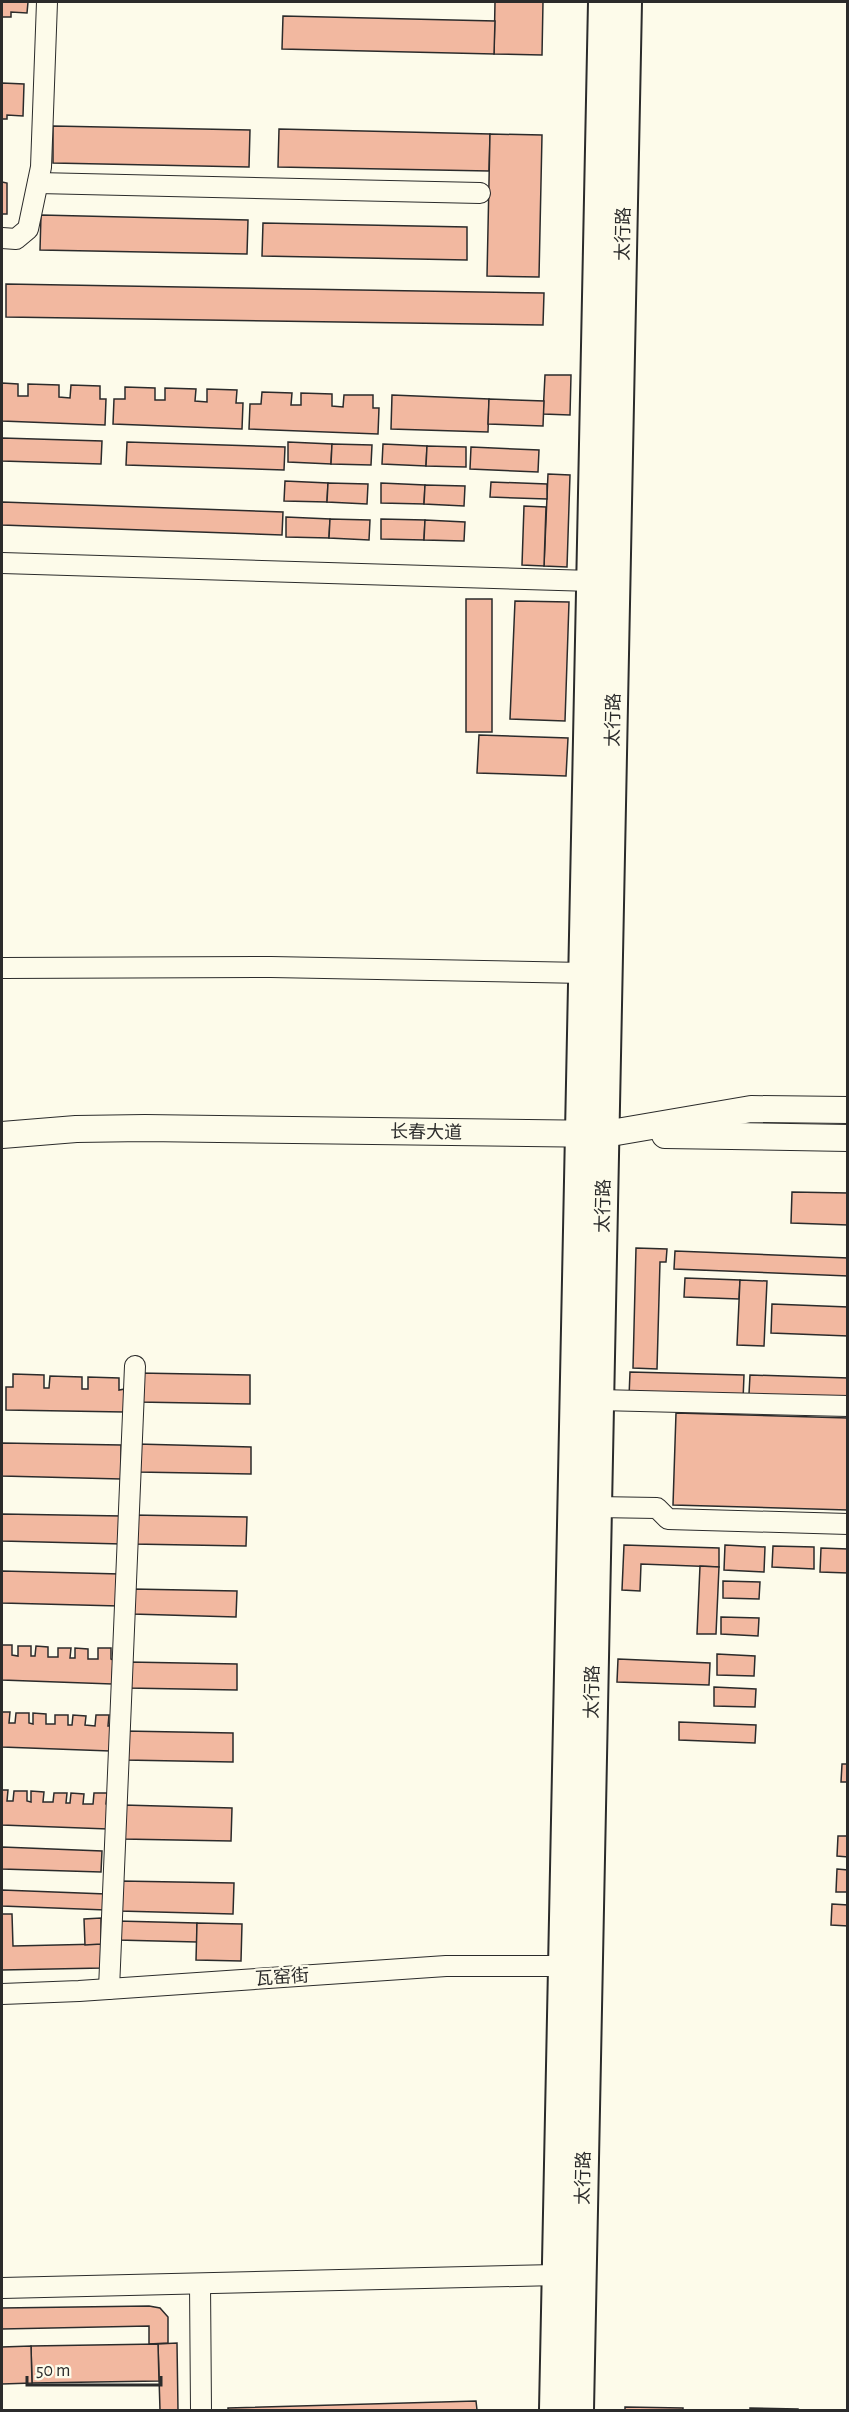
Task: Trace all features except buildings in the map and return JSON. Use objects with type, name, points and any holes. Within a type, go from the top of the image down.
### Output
[{"type":"highway","name":"太行路","points":[[579,2410],[599,1400],[592,1134],[584,973],[603,2]]},
{"type":"highway","name":"太行路","points":[[554,2410],[562,1966],[592,1134],[627,2]]},
{"type":"main road","name":"长春大道","points":[[2,1135],[76,1129],[145,1128],[592,1134],[751,1109],[848,1110]]},
{"type":"main road","points":[[592,1134],[848,1138]]},
{"type":"street","points":[[2,238],[16,239],[28,229],[38,183],[41,167],[47,2]]},
{"type":"street","points":[[38,183],[480,193]]},
{"type":"street","points":[[2,563],[592,581]]},
{"type":"street","points":[[2,968],[271,967],[584,973]]},
{"type":"street","points":[[109,1989],[135,1366]]},
{"type":"street","points":[[599,1400],[848,1406]]},
{"type":"street","points":[[597,1507],[657,1508],[668,1519],[848,1524]]},
{"type":"street","name":"瓦窑街","points":[[2,1994],[109,1989],[446,1965],[562,1966]]},
{"type":"street","points":[[2,2288],[556,2275]]},
{"type":"street","points":[[200,2284],[201,2410]]}]
